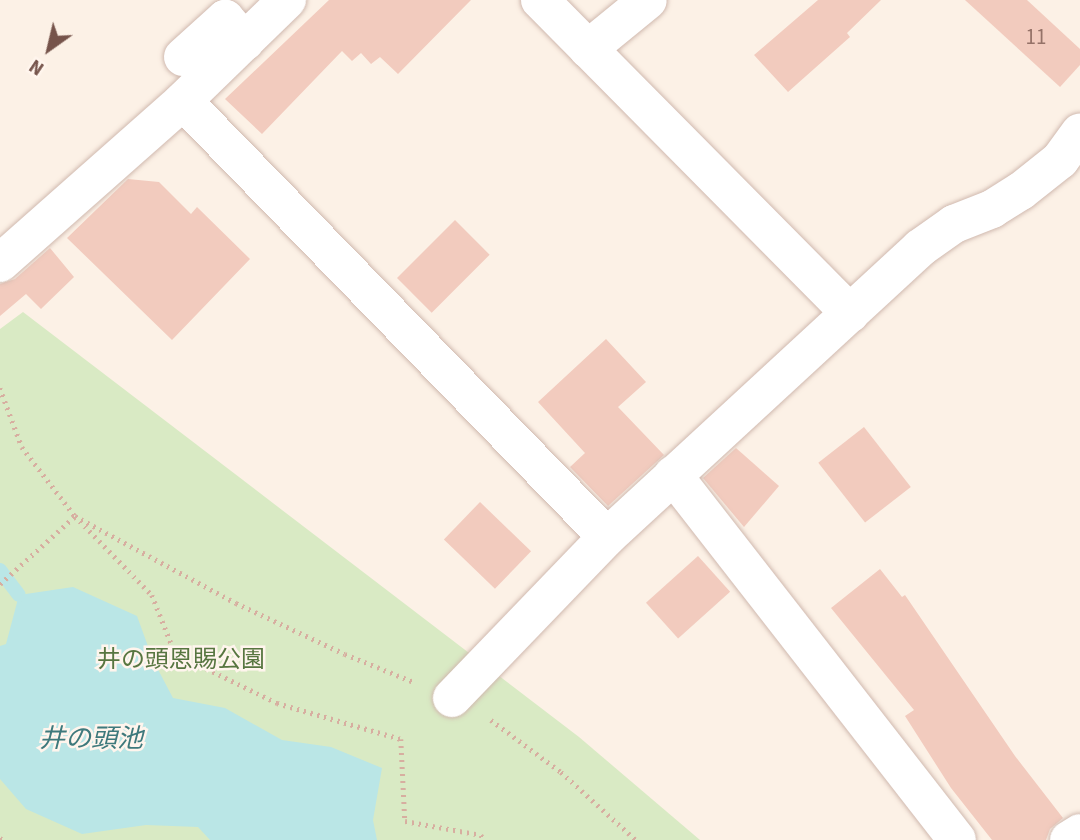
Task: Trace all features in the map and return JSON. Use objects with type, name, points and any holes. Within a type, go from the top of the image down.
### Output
[{"type":"street","points":[[0,262],[183,101],[287,0]]},
{"type":"street","points":[[540,0],[850,313]]},
{"type":"street","points":[[588,49],[648,0]]},
{"type":"street","points":[[183,57],[225,19],[245,41]]},
{"type":"street","points":[[183,101],[607,537]]},
{"type":"street","points":[[452,698],[607,537],[920,247],[954,224],[992,209],[1021,191],[1060,160],[1080,132]]},
{"type":"street","points":[[673,475],[957,840]]},
{"type":"street","points":[[1069,840],[1080,833]]},
{"type":"path","points":[[0,388],[22,447],[75,516],[152,595],[174,653],[277,703],[401,739],[405,821],[481,835],[484,840]]},
{"type":"path","points":[[0,584],[75,516]]},
{"type":"path","points":[[75,516],[236,603],[345,654],[452,698],[502,727],[561,772],[636,840]]},
{"type":"green space","name":"井の頭恩賜公園","points":[[23,312],[579,737],[700,840],[0,840],[0,329]]},
{"type":"water","name":"井の頭池","points":[[73,587],[137,616],[153,660],[173,698],[225,708],[282,740],[331,747],[382,768],[373,820],[377,840],[210,840],[198,827],[146,825],[82,834],[26,809],[0,779],[0,646],[6,644],[19,595]]},
{"type":"building","points":[[329,0],[471,0],[398,74],[380,57],[371,64],[361,53],[352,61],[342,51],[262,134],[225,99]]},
{"type":"building","points":[[818,0],[881,0],[847,33],[850,37],[788,92],[754,55]]},
{"type":"building","points":[[965,0],[1027,0],[1080,49],[1080,65],[1060,87]]},
{"type":"building","points":[[128,179],[159,182],[191,214],[197,207],[250,259],[172,340],[67,238]]},
{"type":"building","points":[[455,220],[490,255],[432,313],[397,278]]},
{"type":"building","points":[[50,248],[74,277],[41,309],[26,294],[0,316],[0,284],[15,279]]},
{"type":"building","points":[[606,339],[646,382],[618,407],[664,455],[608,506],[570,467],[585,453],[538,402]]},
{"type":"building","points":[[864,427],[911,487],[865,523],[818,463]]},
{"type":"building","points":[[736,448],[779,486],[744,527],[703,478]]},
{"type":"building","points":[[480,502],[531,551],[495,589],[444,539]]},
{"type":"building","points":[[698,556],[730,592],[678,639],[646,603]]},
{"type":"building","points":[[880,569],[902,597],[905,595],[1015,756],[1063,818],[1050,829],[1046,840],[992,840],[951,788],[905,716],[914,710],[831,608]]},
{"type":"waterway","points":[[0,570],[19,595]]}]
